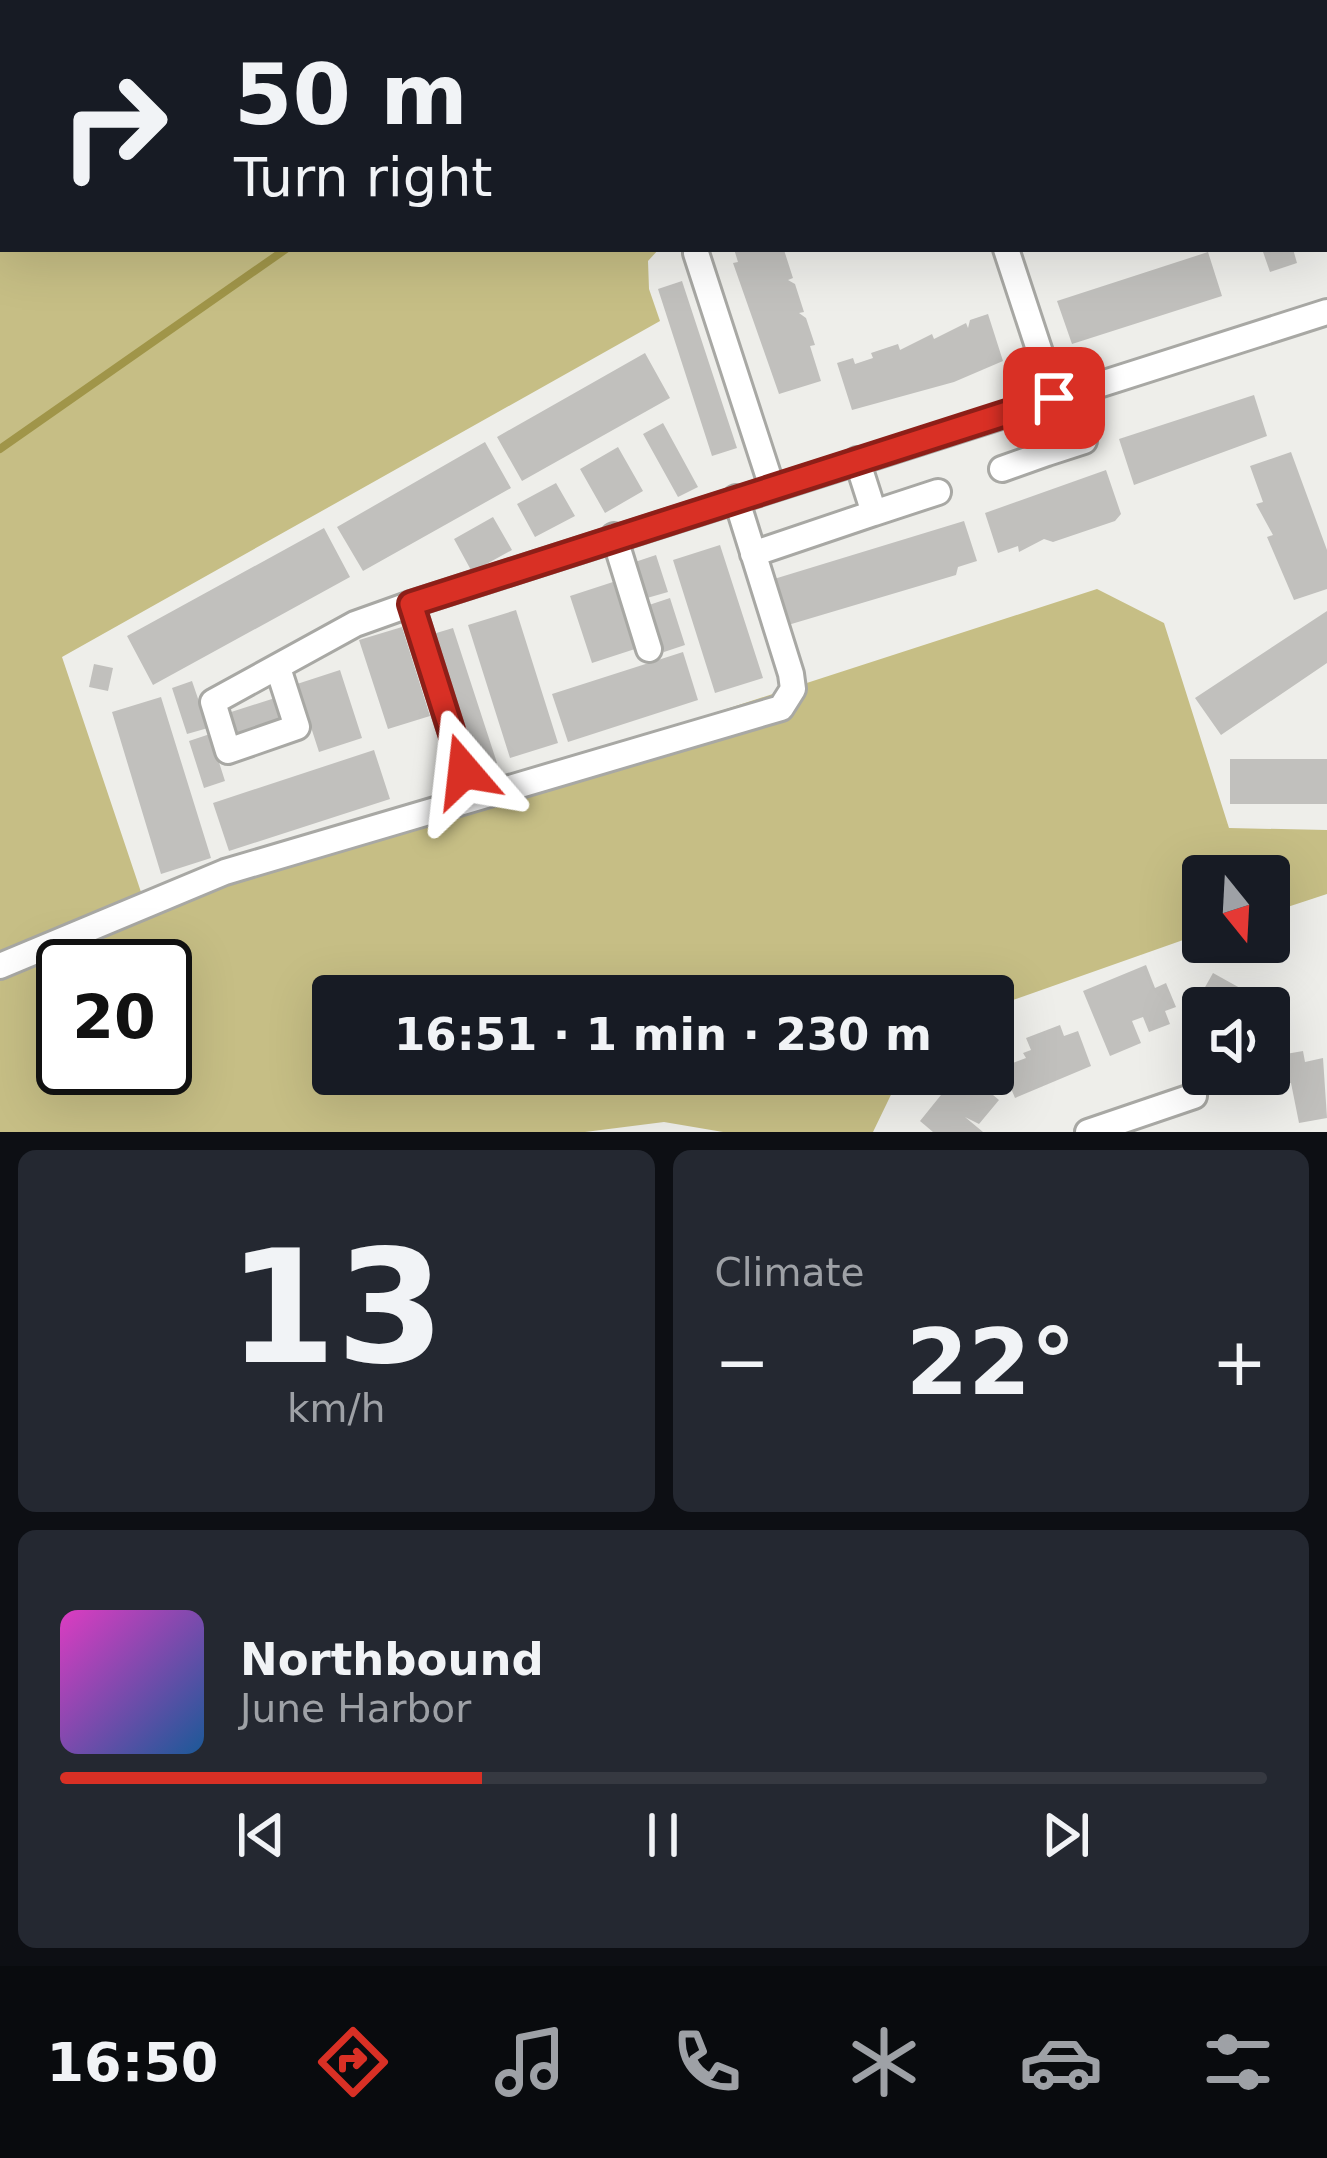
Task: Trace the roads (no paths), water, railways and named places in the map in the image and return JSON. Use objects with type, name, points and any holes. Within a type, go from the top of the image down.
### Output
[{"type":"street","points":[[1007,252],[1042,401],[1047,453]]},
{"type":"street","points":[[696,253],[772,487]]},
{"type":"street","points":[[278,668],[355,624],[411,604],[1327,312]]},
{"type":"street","points":[[1002,469],[1084,441]]},
{"type":"street","points":[[857,460],[874,513]]},
{"type":"street","points":[[754,554],[938,491]]},
{"type":"street","points":[[0,966],[225,872],[781,708],[793,688],[791,674],[736,498]]},
{"type":"street","points":[[614,536],[649,649]]},
{"type":"street","points":[[411,604],[464,771]]},
{"type":"street","points":[[1088,1132],[1194,1096]]},
{"type":"waterway","points":[[0,449],[282,252]]}]
